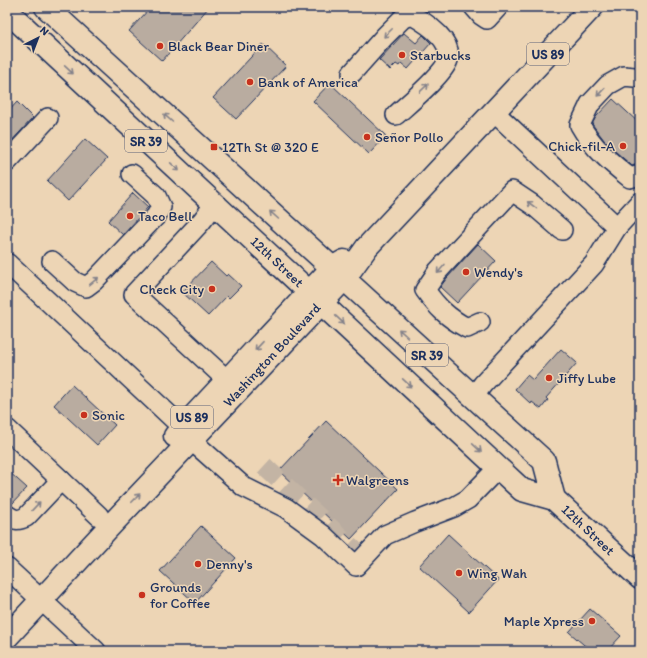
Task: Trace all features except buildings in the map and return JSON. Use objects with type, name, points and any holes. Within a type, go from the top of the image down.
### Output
[{"type":"main road","name":"12th Street","points":[[46,7],[544,461],[554,499]]},
{"type":"main road","name":"Washington Boulevard","points":[[7,637],[187,434],[338,273],[367,247],[592,7]]},
{"type":"main road","name":"12th Street","points":[[7,11],[522,490],[554,499],[640,578]]},
{"type":"main road","name":"Washington Boulevard","points":[[41,600],[99,516],[187,434],[227,380],[315,298]]},
{"type":"street","points":[[474,7],[487,19],[498,7]]},
{"type":"street","points":[[352,73],[403,18],[412,15],[423,21],[434,30],[447,44],[448,59],[441,72],[396,115]]},
{"type":"street","points":[[634,77],[624,76],[608,85],[590,104],[580,125],[588,139],[609,162],[630,178],[640,175]]},
{"type":"street","points":[[494,112],[618,227]]},
{"type":"street","points":[[7,162],[48,118]]},
{"type":"street","points":[[52,261],[75,282],[86,287],[94,281],[156,216],[161,207],[156,196],[132,174]]},
{"type":"street","points":[[480,322],[467,328],[453,321],[436,305],[425,290],[438,271],[512,191],[533,205],[562,230]]},
{"type":"street","points":[[473,397],[483,384],[594,264],[618,227],[640,202]]},
{"type":"street","points":[[215,204],[201,222],[134,294],[227,380]]},
{"type":"street","points":[[7,263],[244,487],[286,508],[323,535],[356,566],[385,535],[454,507],[468,499],[498,468]]},
{"type":"street","points":[[7,429],[99,516]]},
{"type":"street","points":[[7,515],[14,520],[20,520],[26,517],[61,480]]},
{"type":"street","points":[[7,568],[96,651]]},
{"type":"tunnel","points":[[264,466],[363,558]]},
{"type":"place","name":"Black Bear Diner","points":[[160,46]]},
{"type":"place","name":"Starbucks","points":[[402,55]]},
{"type":"place","name":"Bank of America","points":[[250,82]]},
{"type":"place","name":"Señor Pollo","points":[[367,137]]},
{"type":"place","name":"Chick-fil-A","points":[[623,146]]},
{"type":"place","name":"12Th St @ 320 E","points":[[214,147]]},
{"type":"place","name":"Taco Bell","points":[[130,216]]},
{"type":"place","name":"Wendy's","points":[[466,272]]},
{"type":"place","name":"Check City","points":[[212,289]]},
{"type":"place","name":"Jiffy Lube","points":[[549,378]]},
{"type":"place","name":"Sonic","points":[[84,415]]},
{"type":"place","name":"Walgreens","points":[[338,480]]},
{"type":"place","name":"Denny's","points":[[198,564]]},
{"type":"place","name":"Wing Wah","points":[[459,573]]},
{"type":"place","name":"Grounds for Coffee","points":[[142,595]]},
{"type":"place","name":"Maple Xpress","points":[[592,621]]}]
